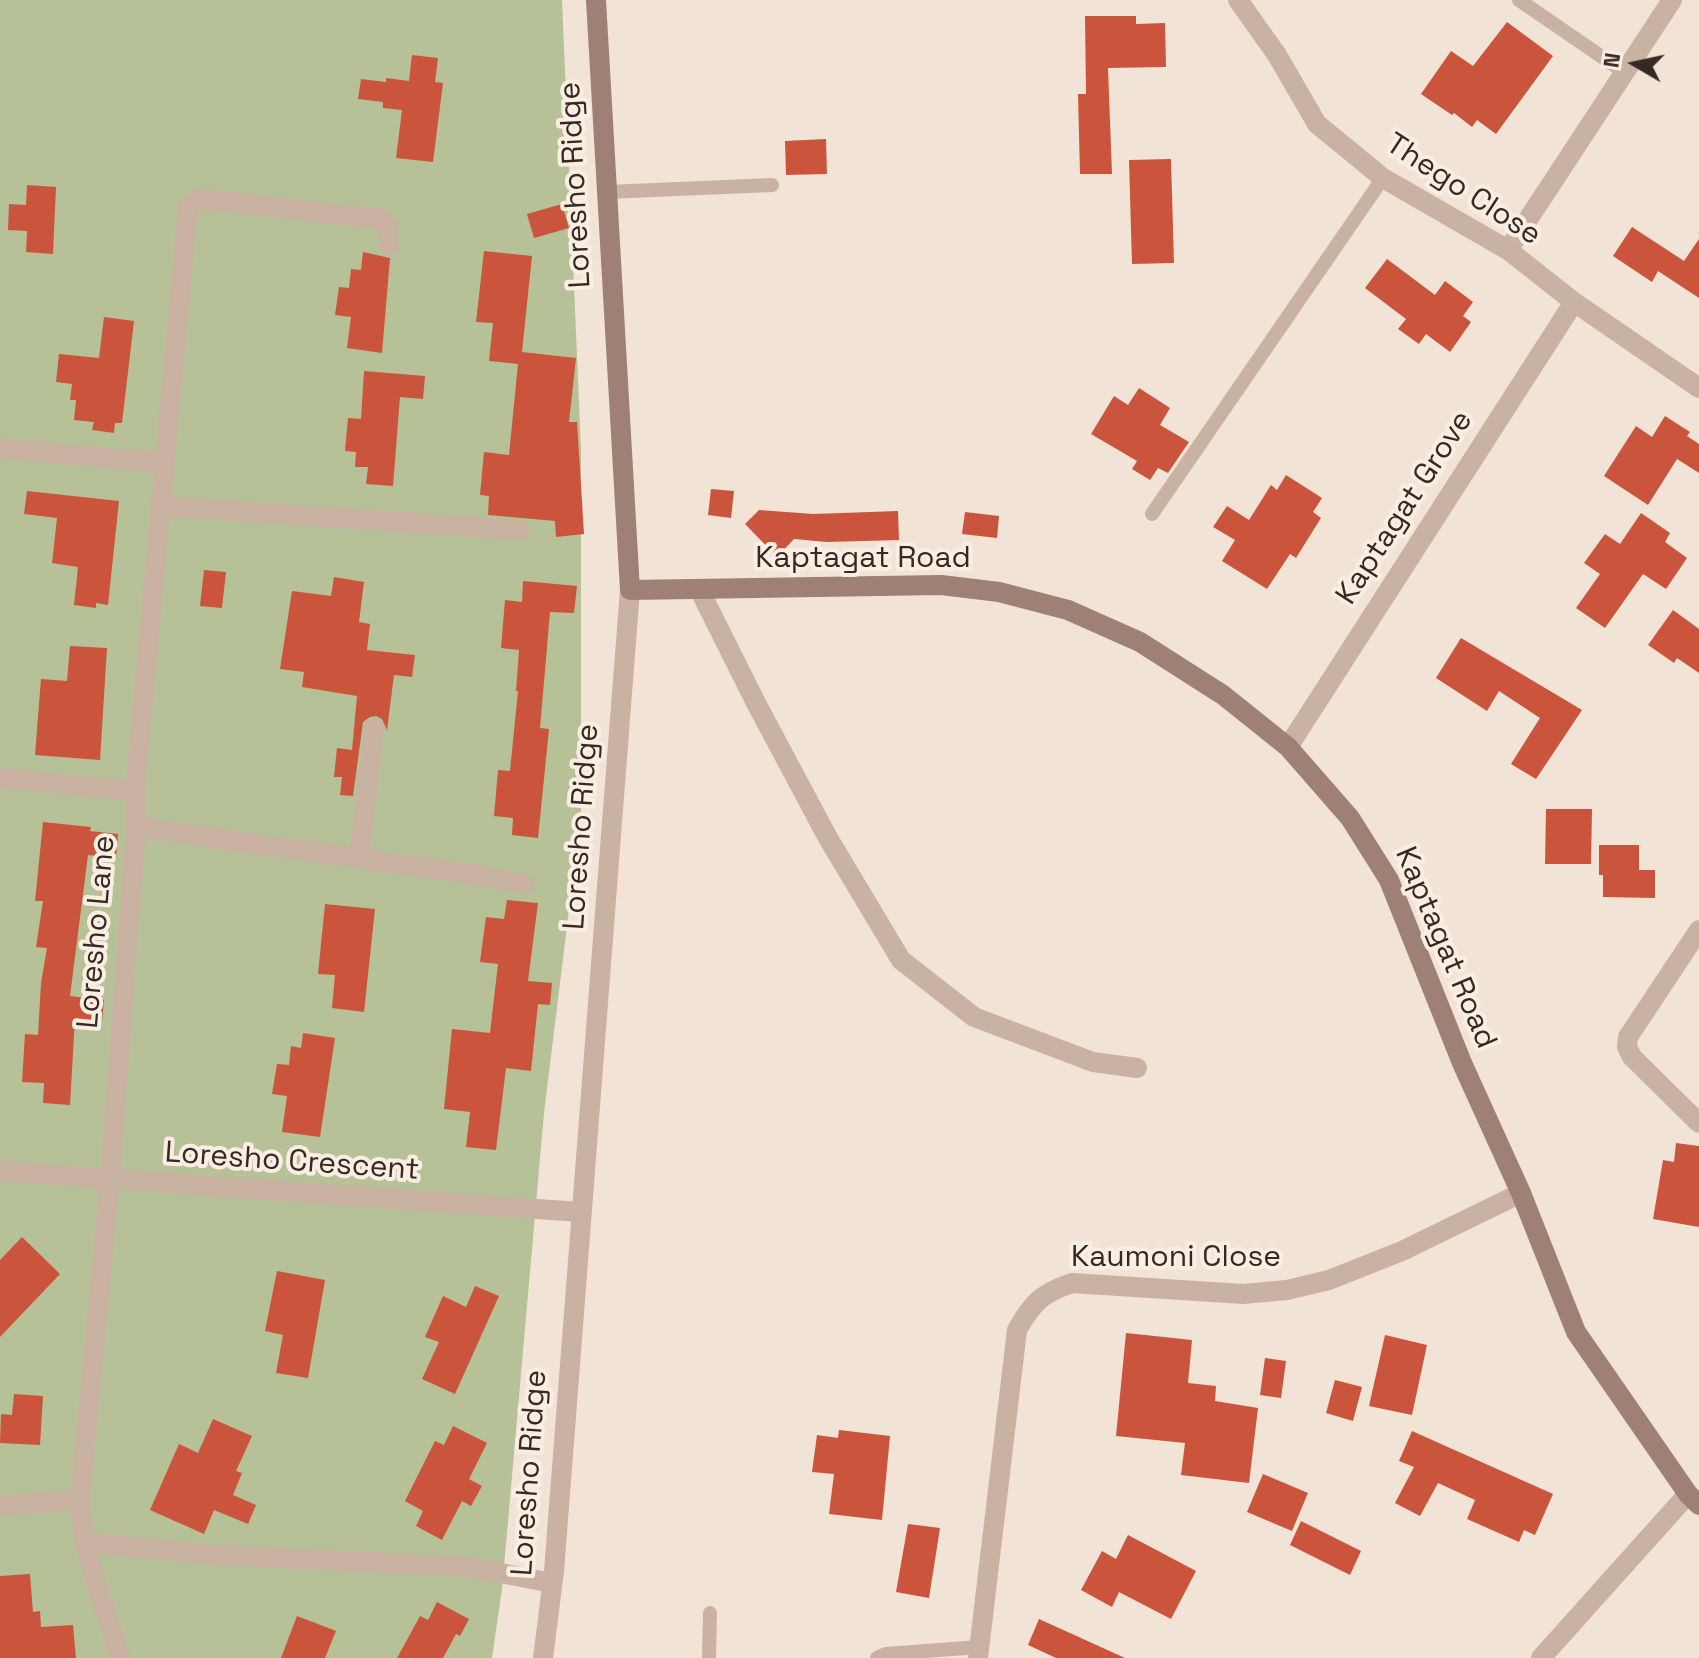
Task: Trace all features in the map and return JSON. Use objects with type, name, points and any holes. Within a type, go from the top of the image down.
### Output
[{"type":"main road","name":"Loresho Ridge","points":[[596,0],[630,590]]},
{"type":"main road","name":"Kaptagat Road","points":[[630,590],[941,585],[999,592],[1068,610],[1140,642],[1223,695],[1288,747],[1350,818],[1389,880],[1462,1063],[1521,1193],[1576,1332],[1694,1499]]},
{"type":"street","name":"Thego Close","points":[[1238,0],[1277,55],[1317,124],[1383,178],[1508,250],[1574,302],[1699,388]]},
{"type":"street","points":[[1508,250],[1672,0]]},
{"type":"street","name":"Loresho Lane","points":[[120,1658],[84,1542],[80,1499],[110,1179],[136,827],[135,791],[188,206],[200,199],[380,219],[388,226],[389,245]]},
{"type":"street","name":"Kaptagat Grove","points":[[1288,747],[1574,302]]},
{"type":"street","points":[[0,448],[164,463]]},
{"type":"street","points":[[160,506],[519,530]]},
{"type":"street","points":[[699,589],[828,838],[901,960],[974,1017],[1093,1062],[1137,1068]]},
{"type":"street","name":"Loresho Ridge","points":[[543,1658],[552,1583],[630,590]]},
{"type":"street","points":[[359,859],[374,729]]},
{"type":"street","points":[[0,778],[135,791]]},
{"type":"street","points":[[136,827],[524,884]]},
{"type":"street","points":[[1699,930],[1628,1037],[1627,1047],[1632,1057],[1699,1123]]},
{"type":"street","name":"Loresho Crescent","points":[[0,1171],[580,1212]]},
{"type":"street","name":"Kaumoni Close","points":[[979,1652],[1017,1330],[1029,1308],[1049,1291],[1072,1283],[1243,1294],[1287,1290],[1329,1280],[1402,1251],[1521,1193]]},
{"type":"street","points":[[0,1506],[80,1499]]},
{"type":"street","points":[[1541,1658],[1694,1499]]},
{"type":"street","points":[[84,1542],[204,1554],[469,1567],[552,1583]]},
{"type":"lane","points":[[1519,0],[1624,72]]},
{"type":"lane","points":[[1152,514],[1383,178]]},
{"type":"lane","points":[[607,192],[772,185]]},
{"type":"lane","points":[[709,1658],[710,1613]]},
{"type":"lane","points":[[877,1658],[886,1654],[979,1652]]},
{"type":"green space","points":[[0,0],[562,0],[581,451],[581,812],[544,1113],[502,1589],[492,1658],[0,1658]]},
{"type":"building","points":[[1085,16],[1136,16],[1136,24],[1165,23],[1166,67],[1108,68],[1112,174],[1080,174],[1078,94],[1086,94]]},
{"type":"building","points":[[1507,22],[1553,56],[1496,134],[1477,120],[1472,127],[1421,94],[1451,51],[1473,66]]},
{"type":"building","points":[[412,55],[438,58],[435,82],[443,83],[433,162],[396,158],[402,110],[383,108],[383,102],[358,99],[361,79],[409,81]]},
{"type":"building","points":[[826,139],[827,174],[786,175],[785,141]]},
{"type":"building","points":[[1171,159],[1174,263],[1132,264],[1129,160]]},
{"type":"building","points":[[27,185],[56,187],[53,254],[26,252],[27,231],[8,230],[9,204],[26,205]]},
{"type":"building","points":[[562,204],[569,228],[534,238],[527,214]]},
{"type":"building","points":[[1632,227],[1684,261],[1699,239],[1699,298],[1658,271],[1652,282],[1613,256]]},
{"type":"building","points":[[484,251],[532,256],[522,352],[576,358],[569,422],[577,422],[584,534],[556,537],[555,521],[488,515],[489,496],[480,495],[484,452],[509,455],[518,364],[489,361],[493,323],[476,322]]},
{"type":"building","points":[[363,252],[390,258],[382,353],[347,348],[351,317],[335,315],[339,287],[349,288],[351,269],[361,270]]},
{"type":"building","points":[[1387,259],[1435,295],[1445,281],[1473,302],[1463,316],[1471,322],[1450,352],[1426,334],[1419,344],[1398,329],[1406,319],[1365,288]]},
{"type":"building","points":[[104,317],[134,321],[122,423],[115,423],[114,433],[92,430],[94,422],[74,420],[76,400],[70,400],[72,384],[56,382],[59,354],[99,358]]},
{"type":"building","points":[[364,371],[425,376],[423,399],[400,397],[393,486],[366,484],[368,467],[355,467],[356,452],[345,451],[348,418],[361,419]]},
{"type":"building","points":[[1139,388],[1170,408],[1160,425],[1189,442],[1168,473],[1158,468],[1150,480],[1132,469],[1137,461],[1091,434],[1114,396],[1128,405]]},
{"type":"building","points":[[1665,416],[1690,432],[1687,436],[1699,444],[1699,473],[1677,459],[1648,505],[1604,476],[1636,426],[1652,437]]},
{"type":"building","points":[[1286,475],[1322,498],[1313,512],[1321,518],[1296,558],[1290,554],[1267,589],[1222,561],[1235,540],[1213,527],[1227,506],[1249,520],[1271,485],[1277,490]]},
{"type":"building","points":[[711,489],[734,491],[731,518],[708,515]]},
{"type":"building","points":[[27,491],[119,501],[108,605],[96,603],[96,608],[74,605],[78,567],[52,563],[57,518],[24,514]]},
{"type":"building","points":[[759,510],[813,514],[898,511],[899,540],[827,542],[794,539],[777,557],[745,524]]},
{"type":"building","points":[[965,512],[999,516],[997,538],[962,534]]},
{"type":"building","points":[[1641,513],[1670,533],[1665,542],[1687,558],[1666,589],[1643,574],[1605,628],[1576,608],[1600,574],[1584,563],[1605,534],[1620,544]]},
{"type":"building","points":[[204,570],[226,572],[222,608],[200,606]]},
{"type":"building","points":[[334,577],[364,582],[359,622],[370,624],[367,650],[415,655],[412,677],[394,675],[387,730],[382,719],[376,716],[363,722],[353,796],[340,795],[342,777],[334,777],[337,748],[352,750],[357,696],[302,687],[304,672],[280,669],[292,591],[331,596]]},
{"type":"building","points":[[523,581],[577,586],[574,613],[550,612],[540,728],[549,729],[538,838],[512,835],[513,818],[494,816],[498,770],[510,771],[518,691],[519,650],[501,648],[505,600],[522,602]]},
{"type":"building","points":[[1673,610],[1699,629],[1699,673],[1677,658],[1674,663],[1648,645]]},
{"type":"building","points":[[1461,638],[1582,710],[1536,779],[1511,764],[1540,718],[1499,691],[1487,711],[1436,678]]},
{"type":"building","points":[[70,646],[107,648],[100,760],[35,755],[41,679],[67,681]]},
{"type":"building","points":[[1546,809],[1592,809],[1591,864],[1545,864]]},
{"type":"building","points":[[43,822],[91,827],[90,831],[118,834],[116,858],[88,855],[70,996],[104,1000],[102,1022],[75,1018],[70,1105],[43,1103],[44,1083],[22,1082],[25,1034],[38,1035],[47,948],[36,947],[43,901],[35,901]]},
{"type":"building","points":[[1599,845],[1639,845],[1639,870],[1655,870],[1655,898],[1603,897]]},
{"type":"building","points":[[507,900],[538,903],[528,981],[552,983],[550,1005],[538,1004],[531,1071],[506,1068],[496,1150],[466,1147],[470,1112],[444,1109],[452,1029],[490,1033],[498,964],[480,962],[486,917],[504,919]]},
{"type":"building","points":[[325,904],[375,909],[364,1012],[332,1008],[335,975],[318,974]]},
{"type":"building","points":[[303,1033],[335,1038],[320,1137],[282,1132],[287,1096],[272,1094],[277,1064],[289,1065],[291,1046],[301,1048]]},
{"type":"building","points":[[1676,1143],[1699,1146],[1699,1227],[1653,1219],[1663,1160],[1674,1162]]},
{"type":"building","points":[[22,1237],[60,1274],[0,1337],[0,1260]]},
{"type":"building","points":[[277,1271],[325,1280],[308,1378],[276,1373],[283,1335],[265,1331]]},
{"type":"building","points":[[475,1286],[499,1296],[455,1394],[422,1379],[439,1342],[425,1337],[443,1296],[466,1307]]},
{"type":"building","points":[[1126,1333],[1192,1340],[1188,1383],[1216,1386],[1215,1401],[1258,1408],[1249,1483],[1181,1475],[1185,1443],[1116,1436]]},
{"type":"building","points":[[1385,1335],[1427,1345],[1412,1415],[1369,1406]]},
{"type":"building","points":[[1265,1358],[1286,1361],[1281,1398],[1260,1395]]},
{"type":"building","points":[[1335,1380],[1362,1387],[1353,1421],[1326,1413]]},
{"type":"building","points":[[14,1394],[43,1396],[40,1445],[0,1443],[1,1414],[12,1415]]},
{"type":"building","points":[[213,1419],[252,1436],[236,1471],[242,1473],[233,1495],[256,1505],[248,1524],[214,1510],[204,1534],[150,1510],[179,1444],[198,1453]]},
{"type":"building","points":[[453,1426],[487,1443],[469,1479],[482,1486],[471,1506],[462,1501],[442,1540],[416,1526],[423,1511],[405,1501],[435,1441],[444,1445]]},
{"type":"building","points":[[839,1430],[890,1436],[882,1520],[829,1514],[834,1474],[812,1472],[817,1435],[838,1438]]},
{"type":"building","points":[[1412,1431],[1553,1494],[1535,1535],[1524,1530],[1519,1542],[1467,1519],[1475,1500],[1438,1483],[1420,1516],[1395,1503],[1414,1467],[1399,1461]]},
{"type":"building","points":[[1263,1474],[1308,1493],[1292,1531],[1247,1512]]},
{"type":"building","points":[[1301,1521],[1361,1551],[1350,1575],[1290,1545]]},
{"type":"building","points":[[908,1524],[940,1528],[929,1598],[896,1592]]},
{"type":"building","points":[[1128,1535],[1196,1571],[1171,1619],[1119,1592],[1112,1607],[1081,1590],[1102,1551],[1116,1559]]},
{"type":"building","points":[[30,1574],[33,1612],[40,1611],[41,1627],[73,1625],[76,1658],[0,1658],[0,1576]]},
{"type":"building","points":[[437,1602],[469,1619],[460,1636],[456,1634],[443,1658],[397,1658],[420,1616],[428,1620]]},
{"type":"building","points":[[297,1616],[336,1631],[325,1658],[281,1658]]},
{"type":"building","points":[[1039,1619],[1125,1658],[1056,1658],[1028,1645]]}]
